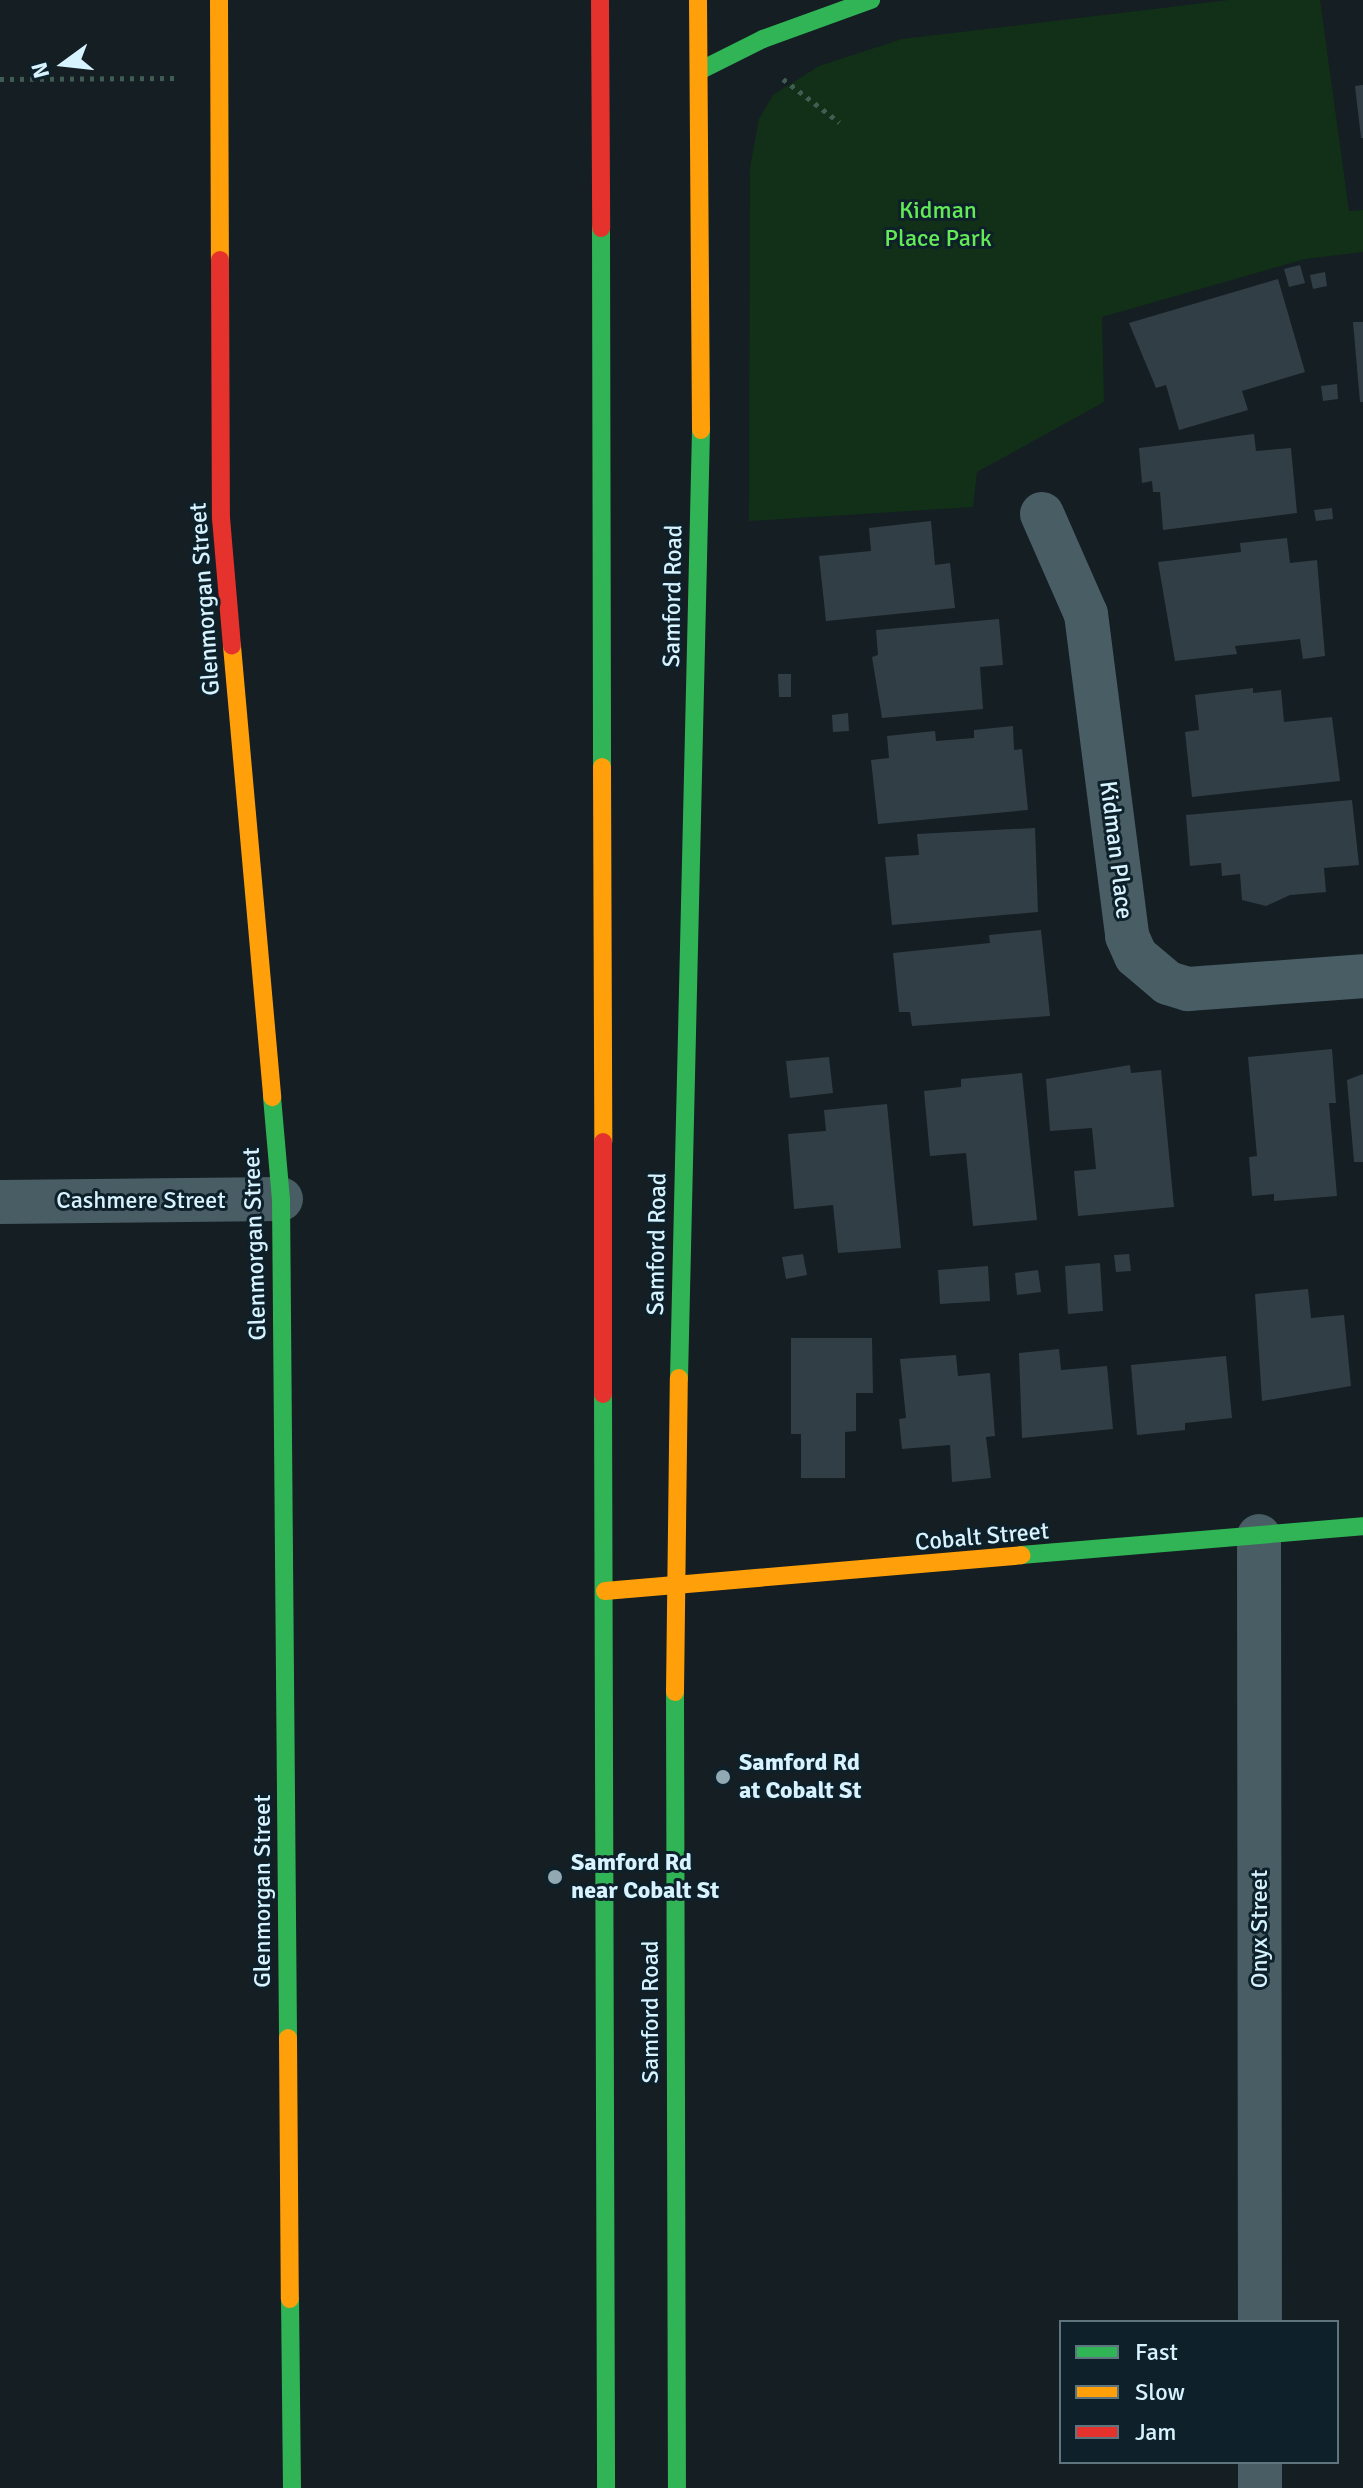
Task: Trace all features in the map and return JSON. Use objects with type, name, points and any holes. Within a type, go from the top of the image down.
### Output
[{"type":"main road","name":"Glenmorgan Street","points":[[219,0],[221,518],[281,1199],[292,2488]]},
{"type":"main road","name":"Samford Road","points":[[600,0],[606,2488]]},
{"type":"main road","name":"Samford Road","points":[[677,2488],[677,1587],[684,1003],[700,456],[698,0]]},
{"type":"main road","points":[[699,71],[763,39],[871,0]]},
{"type":"main road","name":"Cobalt Street","points":[[605,1591],[1363,1526]]},
{"type":"street","name":"Kidman Place","points":[[1042,514],[1086,614],[1127,936],[1136,956],[1168,983],[1188,989],[1363,976]]},
{"type":"street","name":"Cashmere Street","points":[[0,1202],[281,1199]]},
{"type":"street","name":"Onyx Street","points":[[1259,1536],[1260,2320]]},
{"type":"street","points":[[1260,2464],[1260,2488]]},
{"type":"path","points":[[772,71],[839,122]]},
{"type":"path","points":[[0,79],[219,77]]},
{"type":"green space","name":"Kidman Place Park","points":[[1229,0],[1320,0],[1349,211],[1363,210],[1363,252],[1305,259],[1102,317],[1104,402],[977,472],[973,507],[749,521],[750,167],[759,119],[773,95],[819,66],[902,39]]},
{"type":"building","points":[[1363,85],[1363,138],[1361,138],[1355,86]]},
{"type":"building","points":[[1300,265],[1305,283],[1289,287],[1284,269]]},
{"type":"building","points":[[1325,272],[1327,286],[1313,289],[1310,275]]},
{"type":"building","points":[[1278,279],[1305,372],[1242,391],[1248,410],[1179,430],[1166,385],[1156,388],[1129,323]]},
{"type":"building","points":[[1353,322],[1363,322],[1363,402],[1360,402]]},
{"type":"building","points":[[1337,384],[1338,399],[1323,401],[1321,386]]},
{"type":"building","points":[[1254,434],[1256,451],[1291,448],[1297,513],[1163,530],[1160,492],[1153,492],[1152,481],[1142,483],[1139,448]]},
{"type":"building","points":[[1332,508],[1333,519],[1316,521],[1314,510]]},
{"type":"building","points":[[931,521],[935,565],[950,563],[955,608],[826,621],[819,556],[871,551],[869,528]]},
{"type":"building","points":[[1287,538],[1290,563],[1317,560],[1325,656],[1303,659],[1300,639],[1235,646],[1237,654],[1175,661],[1158,562],[1241,552],[1240,543]]},
{"type":"building","points":[[999,619],[1003,665],[980,667],[983,709],[882,718],[872,657],[878,655],[876,630]]},
{"type":"building","points":[[778,674],[791,674],[791,697],[779,697]]},
{"type":"building","points":[[1253,688],[1253,693],[1281,690],[1284,722],[1332,717],[1340,781],[1192,797],[1185,732],[1199,730],[1195,695]]},
{"type":"building","points":[[848,713],[849,731],[833,732],[832,715]]},
{"type":"building","points":[[1013,726],[1014,750],[1022,749],[1028,810],[878,824],[871,760],[889,758],[887,736],[935,731],[936,741],[974,738],[974,730]]},
{"type":"building","points":[[1352,800],[1359,865],[1324,868],[1326,892],[1290,895],[1266,906],[1242,900],[1240,874],[1222,876],[1221,863],[1190,866],[1186,815]]},
{"type":"building","points":[[1035,828],[1038,912],[892,925],[885,857],[919,855],[917,834]]},
{"type":"building","points":[[1041,930],[1050,1016],[912,1026],[910,1012],[899,1012],[893,953],[990,943],[989,935]]},
{"type":"building","points":[[1332,1049],[1336,1103],[1329,1103],[1337,1196],[1274,1201],[1274,1194],[1252,1196],[1249,1157],[1257,1156],[1248,1057]]},
{"type":"building","points":[[829,1057],[833,1093],[790,1098],[786,1061]]},
{"type":"building","points":[[1130,1065],[1131,1073],[1161,1070],[1174,1207],[1078,1216],[1074,1171],[1096,1169],[1092,1128],[1050,1131],[1046,1079]]},
{"type":"building","points":[[1022,1073],[1037,1220],[973,1226],[966,1153],[930,1156],[924,1091],[961,1087],[961,1079]]},
{"type":"building","points":[[1363,1074],[1363,1162],[1354,1162],[1347,1080]]},
{"type":"building","points":[[887,1104],[901,1248],[838,1253],[833,1205],[794,1209],[788,1134],[826,1131],[824,1110]]},
{"type":"building","points":[[803,1254],[807,1275],[786,1279],[782,1257]]},
{"type":"building","points":[[1129,1254],[1131,1271],[1116,1272],[1114,1255]]},
{"type":"building","points":[[1100,1263],[1103,1311],[1068,1314],[1065,1266]]},
{"type":"building","points":[[988,1266],[990,1301],[940,1304],[938,1270]]},
{"type":"building","points":[[1038,1270],[1041,1292],[1017,1295],[1015,1273]]},
{"type":"building","points":[[1308,1289],[1311,1318],[1344,1315],[1351,1386],[1262,1401],[1255,1294]]},
{"type":"building","points":[[791,1338],[872,1338],[873,1393],[856,1393],[856,1431],[845,1432],[845,1478],[801,1478],[801,1434],[791,1434]]},
{"type":"building","points":[[1059,1349],[1061,1370],[1107,1366],[1113,1429],[1022,1438],[1019,1353]]},
{"type":"building","points":[[956,1355],[958,1376],[990,1373],[995,1436],[986,1437],[991,1478],[952,1482],[950,1445],[902,1449],[899,1419],[906,1418],[900,1359]]},
{"type":"building","points":[[1226,1356],[1232,1418],[1185,1423],[1185,1430],[1137,1435],[1131,1365]]},
{"type":"traffic: fast","points":[[699,71],[763,39],[871,0]]},
{"type":"traffic: fast","points":[[601,228],[602,767]]},
{"type":"traffic: fast","points":[[679,1378],[701,430]]},
{"type":"traffic: fast","points":[[272,1097],[281,1199],[288,2038]]},
{"type":"traffic: fast","points":[[603,1394],[606,2488]]},
{"type":"traffic: fast","points":[[1021,1555],[1363,1526]]},
{"type":"traffic: fast","points":[[675,1692],[677,2488]]},
{"type":"traffic: fast","points":[[290,2299],[292,2488]]},
{"type":"traffic: slow","points":[[219,0],[220,260]]},
{"type":"traffic: slow","points":[[698,0],[701,430]]},
{"type":"traffic: slow","points":[[232,646],[272,1097]]},
{"type":"traffic: slow","points":[[602,767],[603,1142]]},
{"type":"traffic: slow","points":[[675,1692],[679,1378]]},
{"type":"traffic: slow","points":[[605,1591],[1021,1555]]},
{"type":"traffic: slow","points":[[288,2038],[290,2299]]},
{"type":"traffic: jam","points":[[600,0],[601,228]]},
{"type":"traffic: jam","points":[[220,260],[221,518],[232,646]]},
{"type":"traffic: jam","points":[[603,1142],[603,1394]]},
{"type":"place","name":"Samford Rd at Cobalt St","points":[[723,1777]]},
{"type":"place","name":"Samford Rd near Cobalt St","points":[[555,1877]]}]
